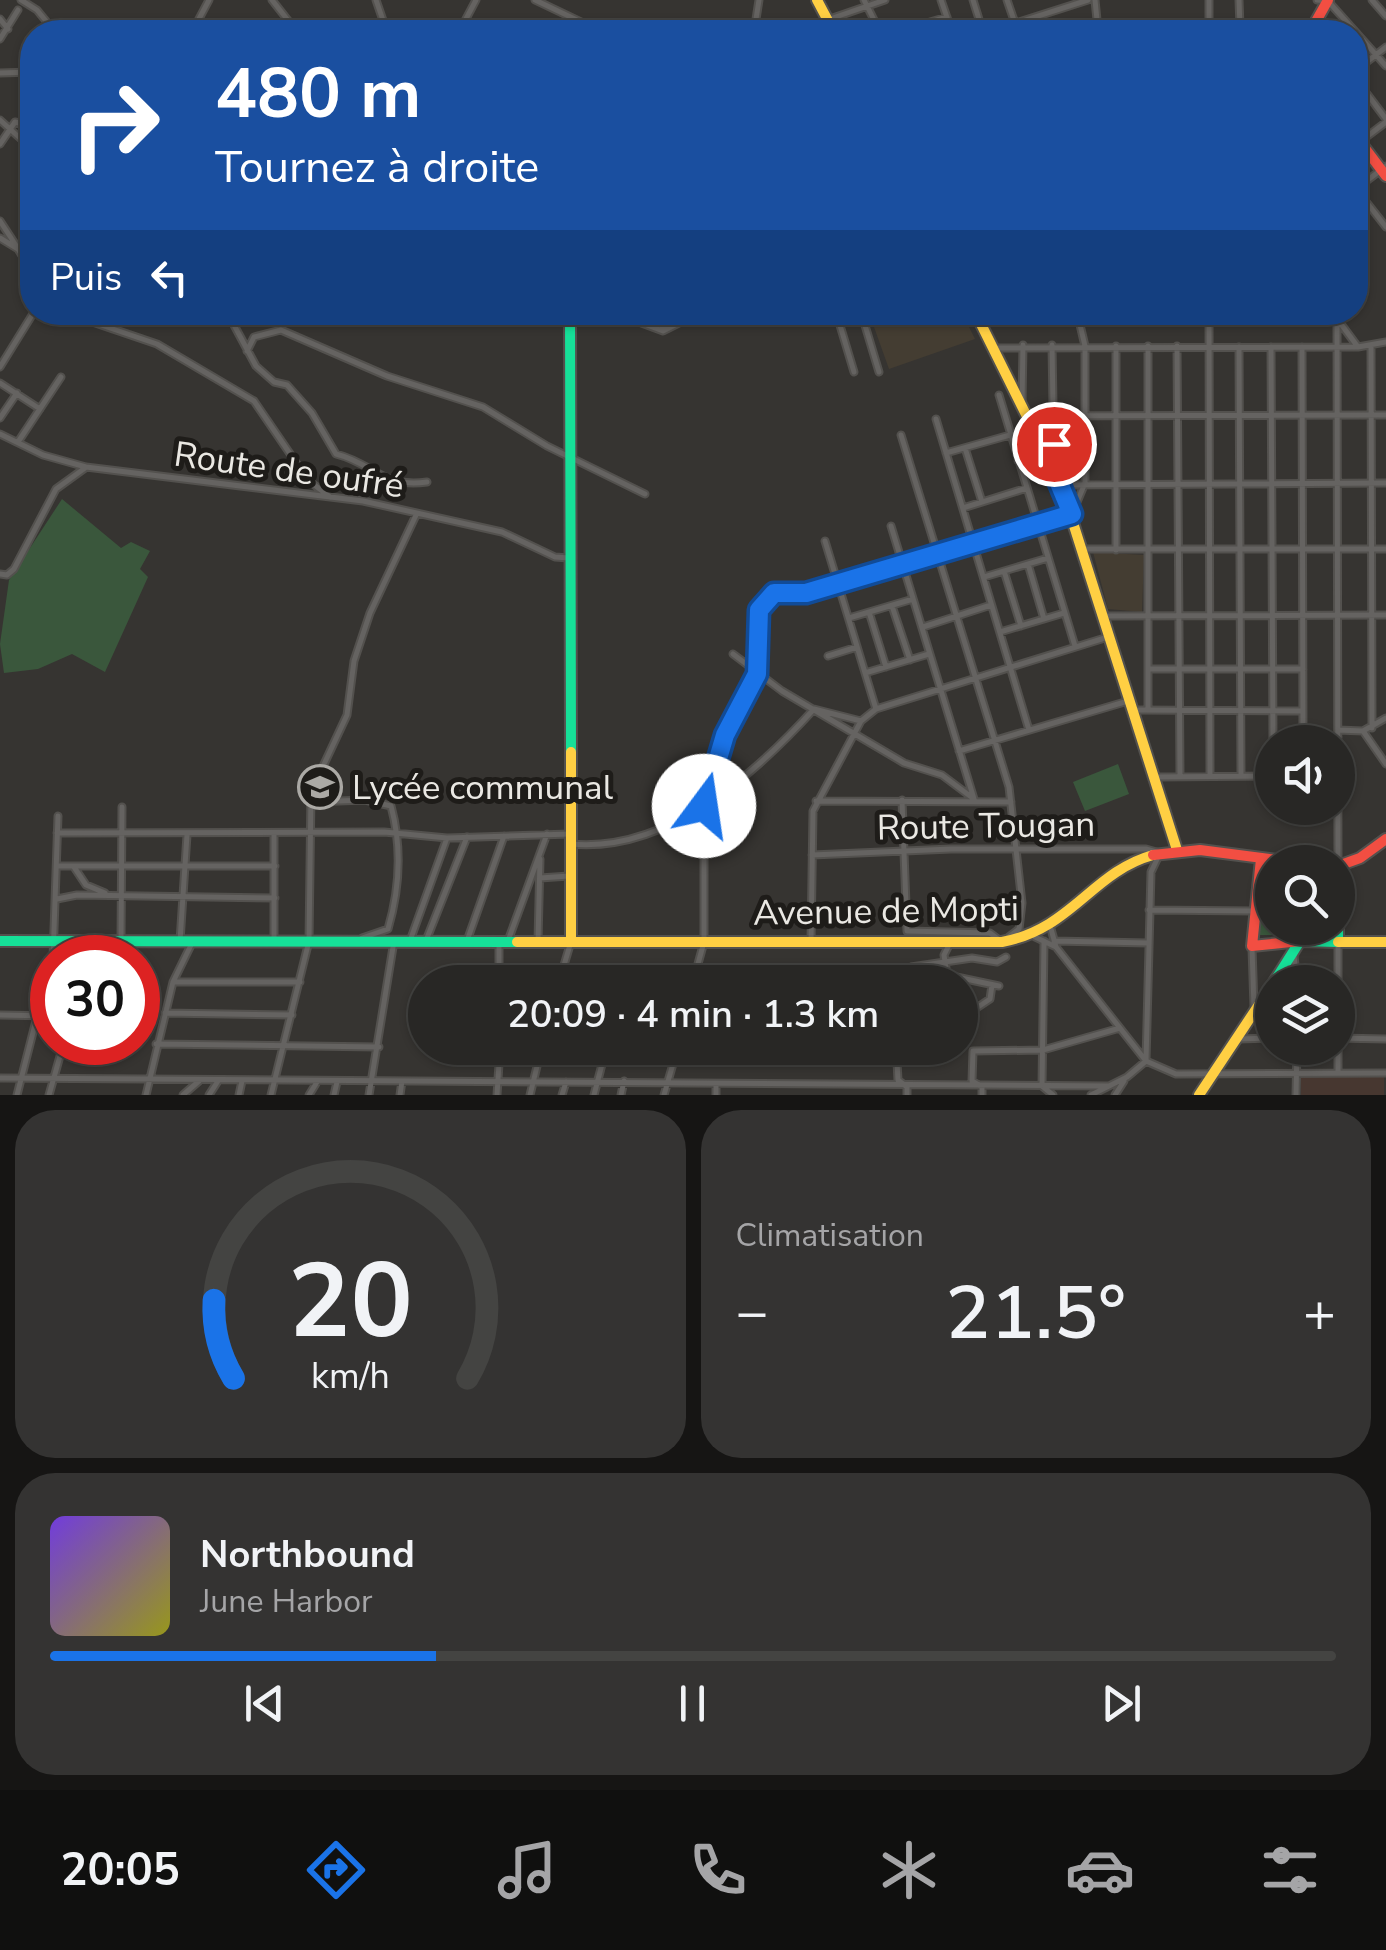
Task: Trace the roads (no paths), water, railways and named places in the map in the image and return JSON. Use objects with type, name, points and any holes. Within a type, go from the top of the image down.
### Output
[{"type":"main road","points":[[817,0],[827,20]]},
{"type":"main road","points":[[1368,150],[1385,171]]},
{"type":"main road","points":[[570,325],[571,942]]},
{"type":"main road","points":[[982,325],[1062,486],[1177,850]]},
{"type":"main road","points":[[1162,853],[1172,834]]},
{"type":"main road","points":[[1355,860],[1386,839]]},
{"type":"main road","points":[[1386,839],[1386,850]]},
{"type":"main road","name":"Avenue de Mopti","points":[[160,941],[1054,939],[1113,874],[1162,853],[1177,850],[1255,858]]},
{"type":"main road","points":[[1255,920],[1252,946],[1264,945]]},
{"type":"main road","name":"Avenue de Mopti","points":[[0,941],[30,942]]},
{"type":"main road","points":[[1355,942],[1386,942]]},
{"type":"main road","points":[[1286,965],[1298,945]]},
{"type":"main road","points":[[1198,1095],[1254,1015]]},
{"type":"street","points":[[21,0],[45,20]]},
{"type":"street","points":[[272,0],[288,20]]},
{"type":"street","points":[[535,0],[577,20]]},
{"type":"street","points":[[827,20],[865,3],[885,0]]},
{"type":"street","points":[[940,20],[947,18],[941,0]]},
{"type":"street","points":[[1028,20],[1092,0]]},
{"type":"street","points":[[1317,0],[1328,0],[1346,20]]},
{"type":"street","points":[[1372,0],[1386,16]]},
{"type":"street","points":[[0,39],[18,10]]},
{"type":"street","points":[[0,19],[8,28]]},
{"type":"street","points":[[1368,44],[1386,66]]},
{"type":"street","points":[[1368,63],[1386,48]]},
{"type":"street","points":[[1368,94],[1386,120]]},
{"type":"street","points":[[0,120],[20,139]]},
{"type":"street","points":[[0,144],[9,128],[15,122],[20,123]]},
{"type":"street","points":[[1368,204],[1386,227]]},
{"type":"street","points":[[0,221],[20,252]]},
{"type":"street","points":[[0,238],[18,249]]},
{"type":"street","points":[[0,367],[26,325]]},
{"type":"street","points":[[101,325],[157,344],[172,357],[237,390],[258,406],[308,480],[330,498]]},
{"type":"street","points":[[234,325],[263,374],[287,385],[312,413],[336,454],[362,462],[388,483],[427,482]]},
{"type":"street","points":[[648,325],[664,331],[676,325]]},
{"type":"street","points":[[661,325],[664,331]]},
{"type":"street","points":[[840,325],[854,372]]},
{"type":"street","points":[[866,325],[879,372]]},
{"type":"street","points":[[698,965],[704,942],[704,806],[725,735],[757,674],[759,610],[774,593],[806,593],[1072,514],[1085,483],[1085,346],[1081,325]]},
{"type":"street","points":[[1209,325],[1210,776]]},
{"type":"street","points":[[1337,325],[1338,725]]},
{"type":"street","points":[[1340,325],[1358,348]]},
{"type":"street","points":[[248,351],[254,336],[281,330],[388,376],[483,408],[570,458],[645,494]]},
{"type":"street","points":[[993,348],[1371,348],[1385,343]]},
{"type":"street","points":[[1023,345],[1024,411],[1053,416],[1386,415]]},
{"type":"street","points":[[1052,346],[1054,471]]},
{"type":"street","points":[[1116,346],[1116,550]]},
{"type":"street","points":[[1148,346],[1148,710]]},
{"type":"street","points":[[1177,346],[1180,776]]},
{"type":"street","points":[[1239,347],[1241,776]]},
{"type":"street","points":[[1271,348],[1272,725]]},
{"type":"street","points":[[1302,348],[1303,725]]},
{"type":"street","points":[[1371,348],[1372,728]]},
{"type":"street","points":[[18,442],[61,377]]},
{"type":"street","points":[[0,383],[40,409]]},
{"type":"street","points":[[0,418],[17,393]]},
{"type":"street","points":[[999,396],[1075,647]]},
{"type":"street","points":[[936,419],[1029,730]]},
{"type":"street","name":"Route de oufré","points":[[0,434],[42,455],[86,467],[417,513],[502,532],[556,558],[570,558]]},
{"type":"street","points":[[901,434],[1011,802],[1022,902],[1019,929],[1002,942],[990,933],[907,931],[902,800]]},
{"type":"street","points":[[945,453],[1010,434]]},
{"type":"street","points":[[965,448],[982,502]]},
{"type":"street","points":[[1018,461],[1045,453]]},
{"type":"street","points":[[0,574],[14,569],[56,490],[86,467]]},
{"type":"street","points":[[1062,486],[1386,483]]},
{"type":"street","points":[[962,508],[1027,488]]},
{"type":"street","points":[[270,1095],[309,941],[311,792],[347,716],[354,661],[370,612],[417,513]]},
{"type":"street","points":[[890,526],[974,800]]},
{"type":"street","points":[[826,541],[876,708]]},
{"type":"street","points":[[1084,549],[1386,549]]},
{"type":"street","points":[[983,578],[1048,558]]},
{"type":"street","points":[[1028,564],[1044,619]]},
{"type":"street","points":[[1004,571],[1021,626]]},
{"type":"street","points":[[848,618],[913,599]]},
{"type":"street","points":[[892,605],[910,660]]},
{"type":"street","points":[[922,627],[991,605]]},
{"type":"street","points":[[869,612],[886,667]]},
{"type":"street","points":[[1000,632],[1064,613]]},
{"type":"street","points":[[1104,616],[1386,615]]},
{"type":"street","points":[[811,942],[816,801],[860,721],[876,708],[1110,636]]},
{"type":"street","points":[[828,656],[857,647]]},
{"type":"street","points":[[733,654],[814,710],[904,763],[942,775],[974,800]]},
{"type":"street","points":[[865,673],[930,654]]},
{"type":"street","points":[[1148,668],[1303,669]]},
{"type":"street","points":[[959,750],[1132,705],[1148,710],[1303,711]]},
{"type":"street","points":[[814,710],[860,721]]},
{"type":"street","points":[[57,833],[311,833],[447,838],[546,834],[605,847],[704,806],[768,760],[814,710]]},
{"type":"street","points":[[1355,732],[1372,728],[1386,718]]},
{"type":"street","points":[[1363,731],[1386,764]]},
{"type":"street","points":[[1154,777],[1255,776]]},
{"type":"street","points":[[312,802],[365,800],[390,806],[398,835],[397,884],[388,929],[358,941]]},
{"type":"street","points":[[816,801],[1011,802]]},
{"type":"street","points":[[121,935],[122,808]]},
{"type":"street","points":[[56,935],[58,816]]},
{"type":"street","points":[[274,834],[274,941]]},
{"type":"street","points":[[501,965],[503,941],[546,834]]},
{"type":"street","points":[[180,941],[186,835]]},
{"type":"street","points":[[467,941],[504,836]]},
{"type":"street","points":[[426,941],[467,837]]},
{"type":"street","points":[[410,941],[447,838]]},
{"type":"street","name":"Route Tougan","points":[[812,856],[1016,849],[1146,848],[1162,853]]},
{"type":"street","points":[[538,941],[540,852]]},
{"type":"street","points":[[1091,1095],[1127,1077],[1146,1061],[1151,872],[1162,853]]},
{"type":"street","points":[[58,866],[274,866]]},
{"type":"street","points":[[70,866],[78,868],[86,885],[121,898],[275,898]]},
{"type":"street","points":[[540,878],[569,876]]},
{"type":"street","points":[[76,895],[86,885]]},
{"type":"street","points":[[57,899],[111,895]]},
{"type":"street","points":[[1149,910],[1255,911]]},
{"type":"street","points":[[1042,1086],[1039,939],[1148,942]]},
{"type":"street","points":[[1054,939],[1146,1061],[1176,1074],[1386,1073]]},
{"type":"street","points":[[160,1030],[173,982],[194,941]]},
{"type":"street","points":[[369,1095],[380,1047],[394,941]]},
{"type":"street","points":[[565,965],[571,942]]},
{"type":"street","points":[[945,965],[950,942]]},
{"type":"street","points":[[1252,946],[1254,1015]]},
{"type":"street","points":[[1293,953],[1295,965]]},
{"type":"street","points":[[920,965],[985,958],[997,962],[1006,957]]},
{"type":"street","points":[[173,982],[300,982]]},
{"type":"street","points":[[978,982],[996,986],[990,999],[978,1007]]},
{"type":"street","points":[[165,1013],[292,1015]]},
{"type":"street","points":[[0,1015],[30,1016]]},
{"type":"street","points":[[982,1087],[972,1081],[973,1051],[1043,1050],[1120,1028]]},
{"type":"street","points":[[1238,1039],[1255,1038]]},
{"type":"street","points":[[1355,1038],[1386,1039]]},
{"type":"street","points":[[160,1044],[380,1047]]},
{"type":"street","points":[[17,1095],[30,1049]]},
{"type":"street","points":[[50,1095],[58,1065]]},
{"type":"street","points":[[146,1095],[152,1065]]},
{"type":"street","points":[[496,1095],[500,1065]]},
{"type":"street","points":[[530,1095],[538,1065]]},
{"type":"street","points":[[594,1095],[602,1065]]},
{"type":"street","points":[[664,1095],[672,1065]]},
{"type":"street","points":[[897,1065],[898,1080],[908,1087]]},
{"type":"street","points":[[1296,1065],[1296,1095]]},
{"type":"street","points":[[1338,1065],[1338,1073]]},
{"type":"street","points":[[1114,1095],[1127,1077]]},
{"type":"street","points":[[0,1078],[597,1083],[668,1079],[716,1085],[870,1086],[945,1091],[1109,1086]]},
{"type":"street","points":[[183,1095],[201,1080]]},
{"type":"street","points":[[209,1095],[210,1080]]},
{"type":"street","points":[[209,1095],[219,1080]]},
{"type":"street","points":[[621,1095],[624,1080]]},
{"type":"street","points":[[239,1095],[242,1081]]},
{"type":"street","points":[[400,1095],[402,1081]]},
{"type":"street","points":[[309,1095],[317,1082]]},
{"type":"street","points":[[334,1095],[337,1082]]},
{"type":"street","points":[[436,1095],[439,1082]]},
{"type":"street","points":[[465,1095],[468,1082]]},
{"type":"street","points":[[562,1095],[566,1082]]},
{"type":"street","points":[[682,1095],[683,1083]]},
{"type":"street","points":[[716,1085],[716,1095]]},
{"type":"street","points":[[793,1086],[793,1095]]},
{"type":"street","points":[[827,1086],[827,1095]]},
{"type":"street","points":[[869,1095],[870,1086]]},
{"type":"street","points":[[1042,1086],[1053,1095]]},
{"type":"street","points":[[907,1095],[908,1087]]},
{"type":"street","points":[[982,1087],[982,1095]]},
{"type":"place","name":"Lycée communal","points":[[320,787]]}]
